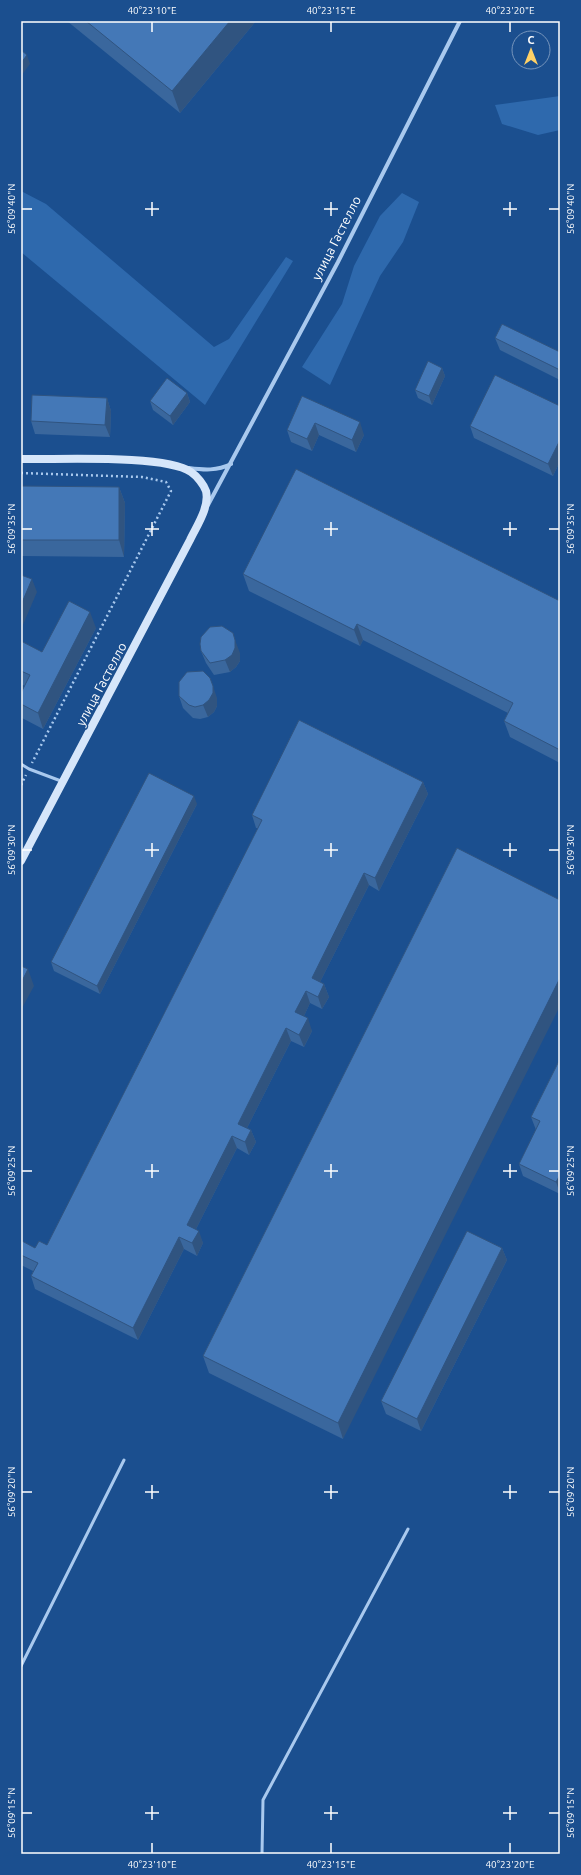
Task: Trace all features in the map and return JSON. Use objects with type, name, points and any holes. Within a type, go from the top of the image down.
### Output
[{"type":"main road","points":[[21,459],[141,460],[179,466]]},
{"type":"main road","name":"улица Гастелло","points":[[21,861],[201,518],[206,492],[192,472],[179,466]]},
{"type":"street","name":"улица Гастелло","points":[[201,518],[338,262],[460,21]]},
{"type":"street","points":[[179,466],[213,470],[231,464]]},
{"type":"lane","points":[[21,764],[29,769],[63,781]]},
{"type":"lane","points":[[21,1666],[124,1460]]},
{"type":"lane","points":[[262,1854],[263,1800],[408,1529]]},
{"type":"path","points":[[21,473],[142,477],[166,482],[171,491],[21,785]]},
{"type":"shaded area","points":[[560,96],[560,130],[538,135],[502,124],[495,105]]},
{"type":"shaded area","points":[[21,191],[46,204],[214,347],[229,339],[286,257],[293,261],[205,405],[21,252]]},
{"type":"shaded area","points":[[402,193],[419,202],[403,242],[380,276],[330,385],[302,367],[342,304],[354,266],[380,216]]},
{"type":"building","points":[[86,21],[230,21],[172,91]]},
{"type":"building","points":[[21,50],[27,55],[21,63]]},
{"type":"building","points":[[502,324],[560,352],[560,370],[495,338]]},
{"type":"building","points":[[428,361],[442,368],[429,396],[415,390]]},
{"type":"building","points":[[495,375],[560,406],[560,440],[548,464],[470,426]]},
{"type":"building","points":[[167,378],[187,393],[170,416],[150,401]]},
{"type":"building","points":[[32,395],[107,398],[105,425],[31,421]]},
{"type":"building","points":[[302,396],[360,422],[352,440],[315,423],[307,439],[287,430]]},
{"type":"building","points":[[296,469],[560,601],[560,750],[504,721],[513,703],[357,624],[354,630],[243,574]]},
{"type":"building","points":[[21,486],[119,487],[119,540],[21,540]]},
{"type":"building","points":[[21,575],[32,579],[21,605]]},
{"type":"building","points":[[69,601],[90,612],[38,713],[21,704],[21,693],[30,675],[21,671],[21,641],[42,652]]},
{"type":"building","points":[[222,626],[233,633],[235,648],[232,655],[225,660],[210,663],[201,651],[201,637],[210,627]]},
{"type":"building","points":[[203,671],[210,678],[213,686],[213,693],[209,700],[203,705],[195,707],[189,705],[179,696],[179,682],[187,672]]},
{"type":"building","points":[[299,720],[423,782],[375,878],[364,873],[312,978],[324,984],[318,997],[306,991],[295,1012],[308,1018],[299,1035],[286,1028],[238,1124],[251,1130],[245,1142],[232,1136],[187,1225],[199,1231],[192,1243],[179,1237],[133,1328],[31,1276],[38,1263],[21,1255],[21,1243],[22,1241],[35,1248],[39,1241],[47,1245],[262,820],[252,815]]},
{"type":"building","points":[[149,773],[194,796],[97,986],[51,962]]},
{"type":"building","points":[[457,848],[560,900],[560,978],[338,1423],[203,1356]]},
{"type":"building","points":[[21,966],[28,969],[21,983]]},
{"type":"building","points":[[560,1059],[560,1175],[556,1182],[519,1164],[540,1121],[531,1117]]},
{"type":"building","points":[[467,1231],[502,1248],[417,1419],[381,1401]]}]
